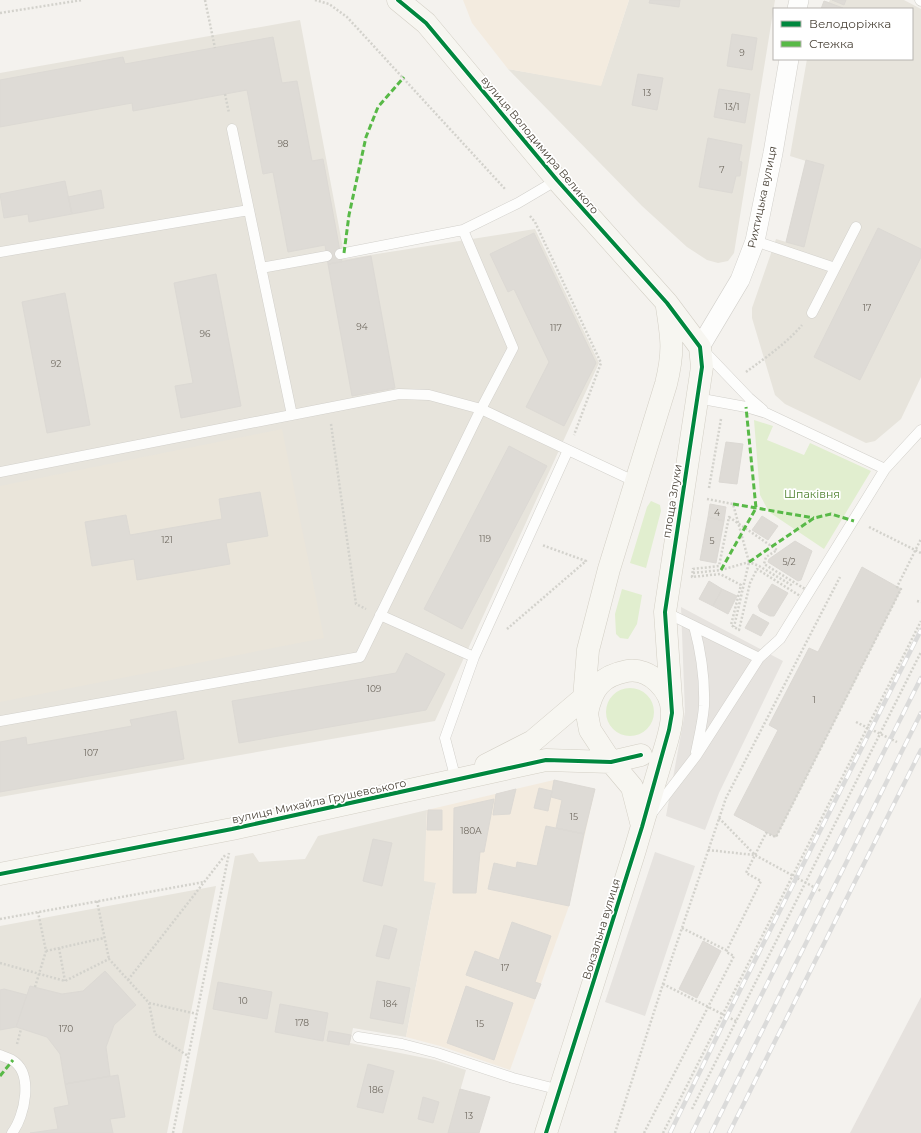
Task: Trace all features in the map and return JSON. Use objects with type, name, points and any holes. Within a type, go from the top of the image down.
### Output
[{"type":"street","name":"вулиця Володимира Великого","points":[[398,0],[426,23],[557,180],[667,303]]},
{"type":"street","name":"вулиця Володимира Великого","points":[[420,0],[426,23]]},
{"type":"street","name":"Рихтицька вулиця","points":[[700,348],[740,280],[754,241],[773,153],[789,60]]},
{"type":"street","points":[[667,303],[700,348]]},
{"type":"street","points":[[642,827],[632,787],[611,762],[590,730],[586,706],[588,650],[609,569],[672,360],[673,342],[667,303]]},
{"type":"street","name":"площа Злуки","points":[[671,721],[665,612],[702,367],[700,348]]},
{"type":"street","name":"вулиця Михайла Грушевського","points":[[0,874],[232,829],[456,780],[546,760],[611,762],[641,755],[660,744],[671,721],[670,700],[664,689],[655,679],[643,673],[630,671],[614,674],[600,683],[586,706],[533,741],[456,780]]},
{"type":"street","name":"Вокзальна вулиця","points":[[546,1133],[642,827],[671,721]]},
{"type":"street","points":[[600,744],[619,753],[641,755]]},
{"type":"lane","points":[[232,129],[292,415]]},
{"type":"lane","points":[[340,254],[463,230],[518,203],[557,180]]},
{"type":"lane","points":[[0,252],[249,210]]},
{"type":"lane","points":[[812,313],[856,227]]},
{"type":"lane","points":[[0,721],[360,657],[481,409],[514,348],[463,230]]},
{"type":"lane","points":[[754,241],[835,268]]},
{"type":"lane","points":[[261,268],[327,256]]},
{"type":"lane","points":[[700,348],[732,382],[766,413]]},
{"type":"lane","points":[[0,472],[399,394],[429,395],[481,409],[636,482]]},
{"type":"lane","points":[[697,398],[746,407],[766,413],[886,469]]},
{"type":"lane","points":[[642,827],[696,756],[759,658],[780,639],[886,469],[921,430]]},
{"type":"lane","points":[[456,780],[445,738],[474,657],[568,450]]},
{"type":"lane","points":[[665,612],[759,658]]},
{"type":"lane","points":[[380,615],[474,657]]},
{"type":"lane","points":[[694,626],[703,675],[704,707],[696,756]]},
{"type":"lane","points":[[358,1037],[402,1044],[437,1053],[513,1078],[560,1090]]},
{"type":"lane","points":[[0,1055],[13,1060],[24,1075],[26,1097],[17,1126],[12,1133]]},
{"type":"path","points":[[0,13],[82,0]]},
{"type":"path","points":[[206,0],[215,48]]},
{"type":"path","points":[[732,382],[794,334],[812,313]]},
{"type":"path","points":[[329,407],[356,604],[380,615]]},
{"type":"path","points":[[707,498],[733,504],[749,562],[745,585],[734,627]]},
{"type":"path","points":[[729,517],[777,550],[766,557],[764,564],[807,596],[756,569],[750,583],[739,630],[730,625],[741,585],[720,574],[692,577],[693,569],[719,566],[729,517]]},
{"type":"path","points":[[871,519],[867,526],[921,553]]},
{"type":"path","points":[[726,950],[761,881],[746,873],[766,833],[776,837],[901,589],[897,587],[921,539]]},
{"type":"path","points":[[504,632],[586,561],[527,540]]},
{"type":"path","points":[[693,573],[721,570],[749,562],[759,566],[807,596]]},
{"type":"path","points":[[615,1133],[663,984],[726,798],[841,575]]},
{"type":"path","points":[[917,600],[921,602]]},
{"type":"path","points":[[663,1133],[921,621]]},
{"type":"path","points":[[692,1109],[921,652]]},
{"type":"path","points":[[856,722],[897,742]]},
{"type":"path","points":[[719,818],[755,855],[821,891]]},
{"type":"path","points":[[708,850],[755,855]]},
{"type":"path","points":[[128,980],[229,851],[173,1133]]},
{"type":"path","points":[[0,919],[204,882]]},
{"type":"path","points":[[97,902],[109,959],[149,1004],[155,1034],[188,1056]]},
{"type":"path","points":[[35,987],[46,951],[38,912]]},
{"type":"path","points":[[644,1133],[734,956],[726,952],[726,950],[682,928]]},
{"type":"path","points":[[46,951],[104,938]]},
{"type":"path","points":[[59,948],[65,982]]},
{"type":"path","points":[[0,963],[65,982],[109,959]]},
{"type":"path","points":[[663,984],[736,1021]]},
{"type":"path","points":[[149,1004],[197,1014]]},
{"type":"shaded area","points":[[463,0],[629,0],[601,86],[508,69],[472,23]]},
{"type":"shaded area","points":[[629,0],[775,0],[734,253],[728,261],[718,263],[707,260],[687,247],[642,206],[508,69],[601,85]]},
{"type":"shaded area","points":[[830,0],[904,0],[921,9],[921,377],[901,419],[875,441],[866,443],[785,404],[775,395],[752,318],[752,308],[776,239],[786,242],[806,161],[790,156],[807,60],[913,60],[913,8],[821,8],[824,1],[829,2]]},
{"type":"shaded area","points":[[300,20],[345,259],[535,229],[599,363],[435,721],[0,797],[0,73]]},
{"type":"shaded area","points":[[282,429],[324,638],[0,702],[0,486]]},
{"type":"shaded area","points":[[681,607],[783,661],[719,793],[705,830],[666,816],[685,712]]},
{"type":"shaded area","points":[[554,780],[595,789],[569,906],[510,1070],[440,1046],[406,1037],[436,883],[424,881],[427,810]]},
{"type":"shaded area","points":[[427,810],[426,838],[436,883],[406,1037],[353,1028],[350,1043],[435,1060],[466,1070],[448,1133],[182,1133],[235,856],[253,853],[259,862],[305,859],[318,836]]},
{"type":"shaded area","points":[[655,852],[695,866],[645,1016],[605,1002]]},
{"type":"shaded area","points":[[216,886],[167,1133],[0,1133],[0,926]]},
{"type":"shaded area","points":[[921,997],[921,1133],[850,1133]]},
{"type":"green space","name":"Шпаківня","points":[[754,420],[773,426],[767,440],[804,455],[810,443],[871,471],[824,549],[769,512],[760,495]]},
{"type":"green space","points":[[651,501],[660,505],[661,511],[646,568],[630,563],[647,507]]},
{"type":"green space","points":[[622,589],[642,595],[637,624],[628,639],[620,638],[616,634],[615,614]]},
{"type":"green space","points":[[625,688],[635,688],[644,692],[650,698],[653,703],[653,721],[644,732],[635,736],[625,736],[616,732],[610,726],[606,717],[606,707],[610,698],[616,692]]},
{"type":"building","points":[[650,0],[680,0],[679,7],[649,3]]},
{"type":"building","points":[[832,0],[846,0],[844,5]]},
{"type":"building","points":[[824,1],[843,8],[821,8]]},
{"type":"building","points":[[732,34],[757,38],[752,70],[727,66]]},
{"type":"building","points":[[273,37],[282,83],[297,81],[312,161],[323,159],[342,262],[328,264],[325,245],[288,252],[273,172],[263,174],[247,90],[133,111],[132,103],[0,127],[0,80],[123,57],[125,64]]},
{"type":"building","points":[[638,74],[663,78],[657,110],[632,105]]},
{"type":"building","points":[[719,89],[750,94],[745,123],[714,117]]},
{"type":"building","points":[[708,138],[742,145],[739,161],[742,162],[740,176],[736,176],[732,193],[699,187]]},
{"type":"building","points":[[806,160],[824,165],[804,247],[786,242]]},
{"type":"building","points":[[65,181],[72,214],[29,222],[28,214],[4,218],[0,194]]},
{"type":"building","points":[[101,190],[104,208],[72,214],[68,197]]},
{"type":"building","points":[[878,228],[921,249],[921,257],[860,380],[814,357]]},
{"type":"building","points":[[534,233],[596,363],[564,426],[526,407],[549,362],[514,289],[508,292],[490,254]]},
{"type":"building","points":[[371,256],[395,388],[352,396],[328,264]]},
{"type":"building","points":[[216,274],[241,406],[181,418],[175,386],[193,383],[174,283]]},
{"type":"building","points":[[65,293],[90,425],[47,433],[22,302]]},
{"type":"building","points":[[726,442],[743,444],[737,484],[719,482]]},
{"type":"building","points":[[509,446],[547,466],[462,629],[424,609]]},
{"type":"building","points":[[260,492],[268,536],[226,543],[230,564],[137,580],[134,559],[92,566],[85,522],[126,515],[130,535],[222,519],[219,499]]},
{"type":"building","points":[[710,504],[726,507],[724,521],[708,517]]},
{"type":"building","points":[[762,516],[778,526],[768,540],[752,530]]},
{"type":"building","points":[[708,517],[724,521],[716,563],[700,560]]},
{"type":"building","points":[[795,541],[812,551],[801,580],[798,581],[768,562],[769,559]]},
{"type":"building","points":[[862,567],[901,589],[776,837],[734,815],[778,730],[769,725],[809,648],[818,652]]},
{"type":"building","points":[[709,581],[722,589],[713,606],[699,599]]},
{"type":"building","points":[[772,584],[788,593],[774,616],[770,616],[760,611],[758,606]]},
{"type":"building","points":[[722,589],[737,596],[728,614],[713,606]]},
{"type":"building","points":[[753,614],[769,623],[761,636],[745,628]]},
{"type":"building","points":[[406,653],[445,674],[426,710],[239,743],[232,701],[396,673]]},
{"type":"building","points":[[176,711],[184,759],[0,792],[0,742],[26,737],[27,745],[132,726],[130,720]]},
{"type":"building","points":[[554,780],[595,789],[584,834],[556,828],[562,800],[551,797]]},
{"type":"building","points":[[539,788],[552,791],[548,811],[534,808]]},
{"type":"building","points":[[516,789],[510,814],[493,815],[496,794]]},
{"type":"building","points":[[494,799],[484,852],[480,852],[476,893],[453,893],[454,808]]},
{"type":"building","points":[[428,810],[442,810],[442,830],[427,830]]},
{"type":"building","points":[[546,826],[584,834],[569,906],[488,889],[494,863],[516,868],[517,862],[537,866]]},
{"type":"building","points":[[373,839],[392,843],[382,886],[363,881]]},
{"type":"building","points":[[512,922],[551,936],[535,982],[541,984],[535,999],[466,975],[475,951],[499,960]]},
{"type":"building","points":[[384,925],[397,929],[389,959],[376,956]]},
{"type":"building","points":[[703,941],[721,951],[697,998],[679,989]]},
{"type":"building","points":[[105,971],[136,1005],[114,1025],[106,1047],[110,1076],[65,1084],[60,1054],[47,1037],[16,1027],[30,986],[62,994],[83,991]]},
{"type":"building","points":[[377,981],[410,988],[403,1024],[370,1018]]},
{"type":"building","points":[[218,982],[272,992],[267,1019],[213,1009]]},
{"type":"building","points":[[466,986],[513,1003],[494,1060],[447,1043]]},
{"type":"building","points":[[4,989],[27,995],[16,1027],[0,1030],[0,990]]},
{"type":"building","points":[[280,1004],[328,1013],[323,1041],[275,1032]]},
{"type":"building","points":[[329,1031],[351,1035],[349,1045],[327,1041]]},
{"type":"building","points":[[368,1064],[394,1071],[383,1113],[357,1107]]},
{"type":"building","points":[[118,1075],[125,1117],[110,1119],[113,1133],[30,1133],[58,1129],[54,1108],[69,1105],[65,1084]]},
{"type":"building","points":[[460,1089],[490,1097],[479,1133],[448,1133]]},
{"type":"building","points":[[423,1097],[439,1102],[433,1123],[418,1119]]},
{"type":"railway","points":[[670,1133],[727,1016],[921,630]]},
{"type":"railway","points":[[692,1133],[921,678]]},
{"type":"railway","points":[[711,1133],[921,713]]},
{"type":"railway","points":[[729,1133],[921,750]]},
{"type":"marked path","points":[[344,253],[349,215],[366,137],[378,107],[404,77]]},
{"type":"marked path","points":[[721,570],[756,508],[746,407]]},
{"type":"marked path","points":[[733,504],[814,518]]},
{"type":"marked path","points":[[749,562],[814,518],[831,514],[854,521]]},
{"type":"marked path","points":[[0,1076],[13,1060]]},
{"type":"cycle path","points":[[398,0],[426,23],[557,180],[667,303],[700,347],[702,367],[665,612],[672,713],[669,730],[642,827],[546,1133]]},
{"type":"cycle path","points":[[0,874],[232,829],[546,760],[611,762],[641,755]]}]
